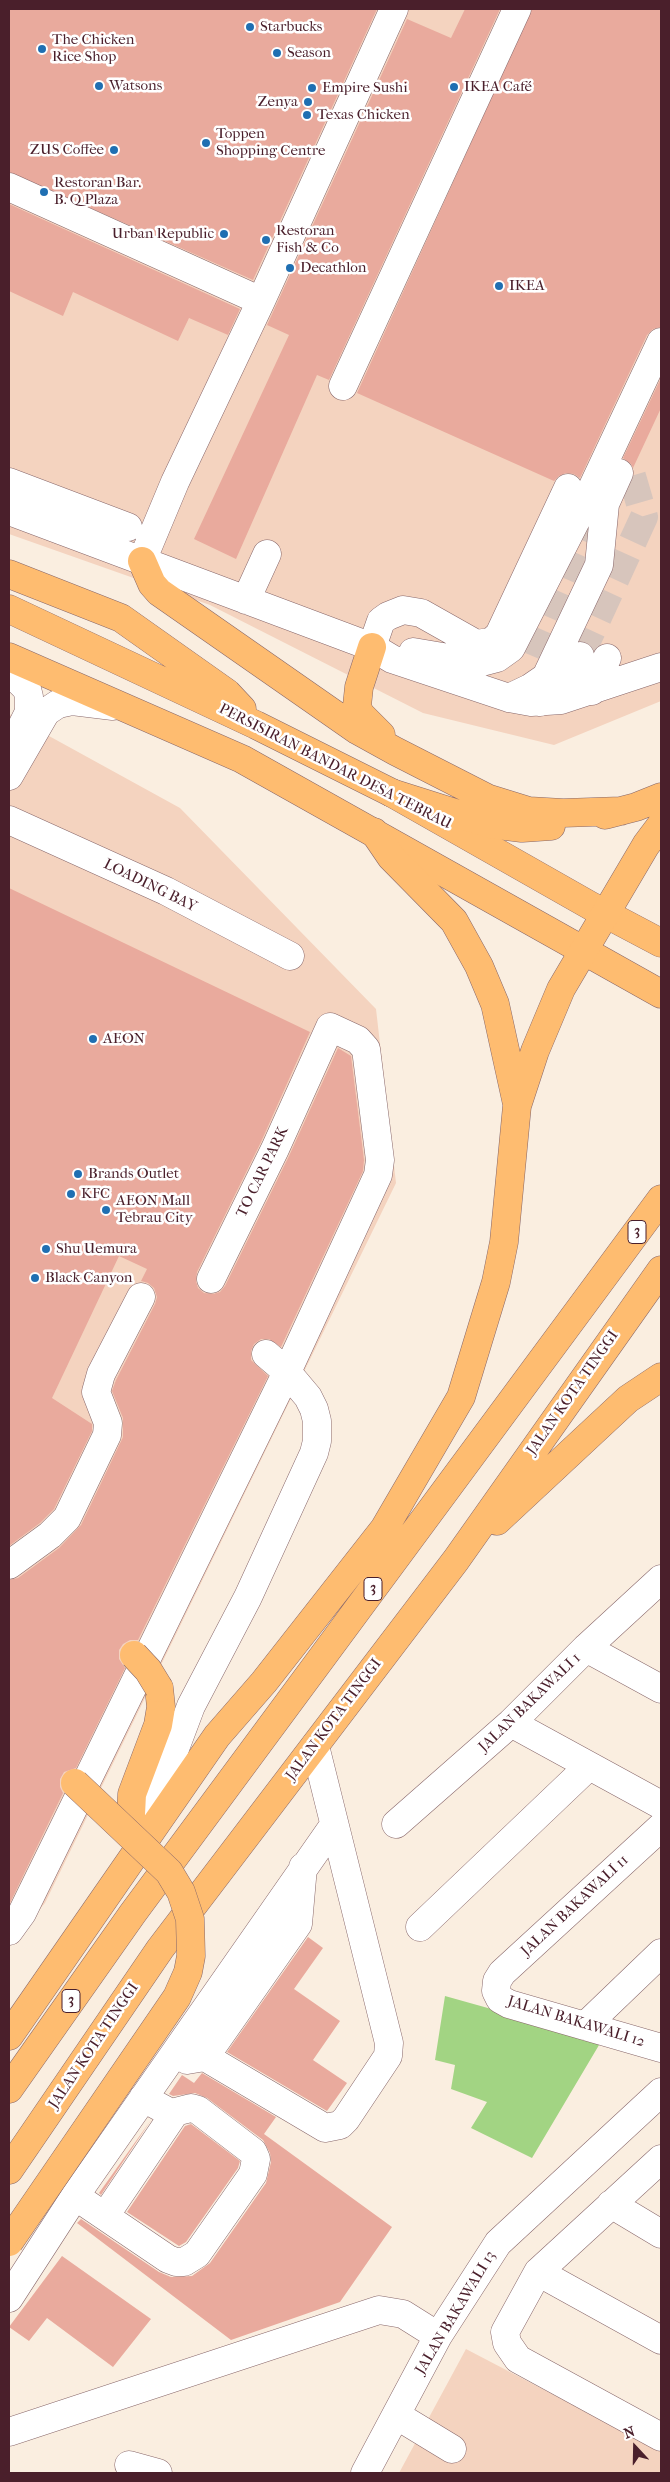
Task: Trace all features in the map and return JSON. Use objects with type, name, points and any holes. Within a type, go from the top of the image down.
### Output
[{"type":"main road","points":[[142,561],[152,584],[159,592],[357,730],[395,751],[487,798],[529,811],[563,813],[622,811]]},
{"type":"main road","points":[[9,574],[121,618],[228,694],[256,725]]},
{"type":"main road","name":"PERSISIRAN BANDAR DESA TEBRAU","points":[[9,609],[256,725],[392,793],[657,941]]},
{"type":"main road","points":[[372,647],[359,687],[357,706],[360,714],[395,751]]},
{"type":"main road","points":[[9,657],[242,758],[661,994]]},
{"type":"main road","points":[[392,793],[490,824],[522,828],[566,826],[622,811],[661,797]]},
{"type":"main road","points":[[9,2036],[134,1842],[217,1736],[264,1682],[384,1530],[460,1397],[498,1274],[504,1242],[517,1106],[547,1018],[561,989],[585,952],[646,845],[661,825]]},
{"type":"main road","points":[[374,832],[392,857],[454,921],[476,959],[495,1004],[517,1106]]},
{"type":"main road","name":"3","points":[[9,2089],[133,1913],[661,1199]]},
{"type":"main road","name":"JALAN KOTA TINGGI","points":[[9,2170],[160,1949],[456,1560],[661,1270]]},
{"type":"main road","points":[[456,1560],[628,1399],[661,1377]]},
{"type":"main road","points":[[134,1655],[148,1670],[160,1688],[161,1707],[158,1725],[132,1794],[134,1842]]},
{"type":"main road","points":[[133,1913],[153,1864],[230,1748],[264,1682]]},
{"type":"main road","points":[[9,2242],[177,1997],[188,1972],[192,1936],[190,1919],[180,1892],[169,1872],[134,1842],[75,1783]]},
{"type":"street","points":[[142,561],[175,482],[261,301],[394,9]]},
{"type":"street","points":[[343,386],[516,9]]},
{"type":"street","points":[[9,187],[261,301]]},
{"type":"street","points":[[372,647],[478,663],[498,658],[512,648],[588,497],[661,342]]},
{"type":"street","points":[[509,698],[530,688],[546,677],[587,594],[599,565],[605,504],[661,381]]},
{"type":"street","points":[[9,482],[128,527]]},
{"type":"street","points":[[372,647],[382,621],[388,616],[403,610],[421,613],[476,644],[491,642],[499,635],[508,618],[568,488]]},
{"type":"street","points":[[9,511],[372,647],[392,659],[509,698],[540,702],[561,700],[661,667]]},
{"type":"street","points":[[495,611],[535,521]]},
{"type":"street","points":[[246,600],[267,554]]},
{"type":"street","points":[[406,651],[504,681],[513,679],[530,669],[536,658]]},
{"type":"street","points":[[540,702],[554,694],[564,684],[580,656]]},
{"type":"street","points":[[592,691],[607,658]]},
{"type":"street","points":[[9,671],[27,689],[30,705],[29,712],[9,753]]},
{"type":"street","points":[[9,776],[46,712],[58,704],[72,701],[124,707]]},
{"type":"street","name":"LOADING BAY","points":[[9,820],[166,892],[290,956]]},
{"type":"street","name":"TO CAR PARK","points":[[211,1279],[275,1149],[330,1027],[358,1040],[366,1049],[380,1160],[378,1174],[293,1380]]},
{"type":"street","points":[[9,1565],[50,1535],[67,1518],[107,1435],[108,1423],[96,1392],[101,1374],[141,1297]]},
{"type":"street","points":[[134,1842],[190,1706],[248,1597],[314,1453],[317,1441],[317,1422],[311,1403],[293,1380],[266,1354]]},
{"type":"street","points":[[9,1931],[22,1914],[293,1380]]},
{"type":"street","name":"JALAN BAKAWALI 1","points":[[396,1824],[510,1723],[586,1648],[661,1580]]},
{"type":"street","points":[[586,1648],[661,1689]]},
{"type":"street","points":[[510,1723],[661,1805]]},
{"type":"street","points":[[166,2064],[205,2057],[325,2128],[333,2128],[346,2119],[390,2052],[315,1746]]},
{"type":"street","points":[[420,1927],[589,1766]]},
{"type":"street","points":[[9,2298],[75,2196],[142,2098],[334,1825]]},
{"type":"street","name":"JALAN BAKAWALI 11","points":[[496,1991],[497,1981],[502,1973],[661,1827]]},
{"type":"street","points":[[205,2057],[298,1924],[304,1866]]},
{"type":"street","points":[[585,2026],[661,1953]]},
{"type":"street","name":"JALAN BAKAWALI 12","points":[[496,1991],[500,1999],[509,2004],[661,2048]]},
{"type":"street","name":"JALAN BAKAWALI 13","points":[[366,2473],[438,2336],[498,2243],[661,2092]]},
{"type":"street","points":[[142,2098],[174,2114]]},
{"type":"street","points":[[75,2196],[168,2259],[184,2262],[197,2254],[253,2174],[256,2159],[248,2146],[195,2108],[174,2114],[105,2216]]},
{"type":"street","points":[[661,2159],[538,2272],[505,2332],[507,2343],[518,2359],[661,2437]]},
{"type":"street","points":[[611,2204],[661,2234]]},
{"type":"street","points":[[538,2272],[661,2340]]},
{"type":"street","points":[[9,2432],[379,2310],[403,2314],[438,2336]]},
{"type":"street","points":[[396,2415],[452,2449]]},
{"type":"street","points":[[129,2464],[158,2473]]},
{"type":"shaded area","points":[[9,9],[661,9],[661,701],[554,745],[423,713],[210,605],[9,534]]},
{"type":"shaded area","name":"AEON Mall Tebrau City","points":[[9,714],[180,808],[376,1009],[396,1183],[45,1903],[9,1946]]},
{"type":"shaded area","points":[[466,2349],[661,2451],[661,2473],[399,2473]]},
{"type":"green space","points":[[445,1996],[602,2040],[532,2158],[471,2128],[487,2102],[451,2089],[455,2065],[435,2060]]},
{"type":"building","points":[[9,9],[377,9],[253,280],[9,172]]},
{"type":"building","points":[[465,9],[500,9],[329,380],[317,375],[236,559],[194,539],[289,335],[267,325],[407,19],[451,38]]},
{"type":"building","name":"IKEA","points":[[532,9],[661,9],[661,327],[653,329],[647,335],[580,478],[574,474],[566,473],[554,481],[357,393]]},
{"type":"building","points":[[9,204],[240,309],[228,335],[189,318],[178,341],[73,292],[63,316],[9,291]]},
{"type":"building","points":[[661,378],[661,408],[633,468],[623,458]]},
{"type":"building","name":"AEON Mall Tebrau City","points":[[9,888],[310,1032],[261,1142],[197,1272],[196,1281],[198,1288],[204,1293],[213,1294],[220,1292],[225,1286],[289,1156],[338,1048],[351,1056],[364,1160],[363,1171],[281,1347],[269,1339],[261,1339],[254,1344],[251,1351],[251,1360],[268,1376],[138,1640],[130,1640],[123,1644],[119,1650],[119,1659],[125,1668],[76,1768],[64,1772],[60,1779],[60,1787],[63,1793],[9,1905],[9,1580],[18,1578],[59,1548],[81,1525],[123,1437],[123,1418],[112,1391],[157,1297],[154,1288],[148,1283],[141,1281],[147,1269],[119,1256],[52,1398],[92,1424],[92,1431],[54,1509],[40,1523],[9,1546]]},
{"type":"building","points":[[308,1937],[323,1948],[294,1989],[340,2021],[313,2060],[347,2083],[327,2111],[227,2052]]},
{"type":"building","points":[[202,2073],[276,2117],[264,2134],[392,2227],[340,2302],[231,2340],[77,2223],[81,2219],[159,2272],[171,2277],[192,2276],[210,2263],[266,2183],[271,2162],[270,2153],[263,2140],[207,2098],[195,2093],[173,2096],[169,2094],[182,2075],[194,2083]]},
{"type":"building","points":[[151,2120],[101,2195],[99,2193]]},
{"type":"building","points":[[191,2124],[240,2161],[238,2168],[186,2242],[179,2246],[127,2212],[185,2126]]},
{"type":"building","points":[[62,2256],[151,2319],[113,2367],[47,2318],[29,2341],[9,2327]]},
{"type":"tunnel","points":[[580,656],[644,517],[631,473]]},
{"type":"tunnel","points":[[537,658],[602,509]]},
{"type":"place","name":"Starbucks","points":[[250,27]]},
{"type":"place","name":"The Chicken Rice Shop","points":[[42,49]]},
{"type":"place","name":"Season","points":[[277,53]]},
{"type":"place","name":"Watsons","points":[[99,86]]},
{"type":"place","name":"IKEA Café","points":[[454,87]]},
{"type":"place","name":"Empire Sushi","points":[[312,88]]},
{"type":"place","name":"Zenya","points":[[308,102]]},
{"type":"place","name":"Texas Chicken","points":[[307,115]]},
{"type":"place","name":"Toppen Shopping Centre","points":[[206,143]]},
{"type":"place","name":"ZUS Coffee","points":[[114,150]]},
{"type":"place","name":"Restoran Bar. B. Q Plaza","points":[[44,192]]},
{"type":"place","name":"Urban Republic","points":[[224,234]]},
{"type":"place","name":"Restoran Fish & Co","points":[[266,240]]},
{"type":"place","name":"Decathlon","points":[[290,268]]},
{"type":"place","name":"IKEA","points":[[499,286]]},
{"type":"place","name":"AEON","points":[[93,1039]]},
{"type":"place","name":"Brands Outlet","points":[[78,1174]]},
{"type":"place","name":"KFC","points":[[71,1194]]},
{"type":"place","name":"AEON Mall Tebrau City","points":[[106,1210]]},
{"type":"place","name":"Shu Uemura","points":[[46,1249]]},
{"type":"place","name":"Black Canyon","points":[[35,1278]]}]
